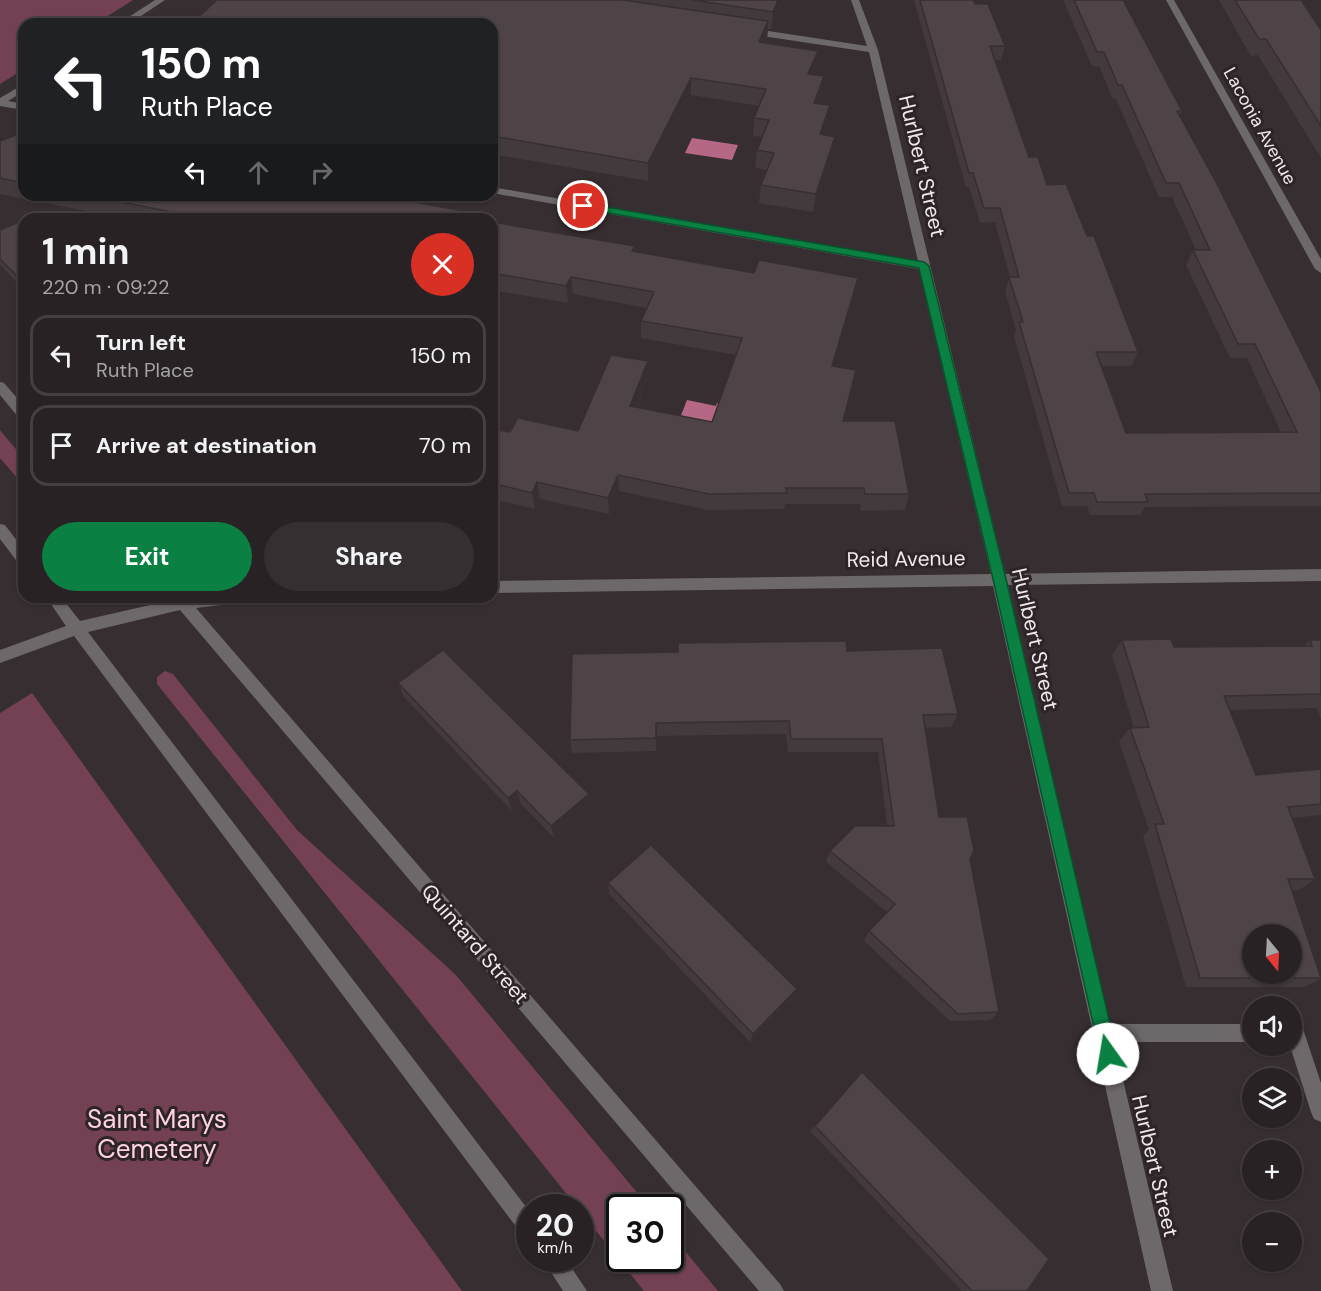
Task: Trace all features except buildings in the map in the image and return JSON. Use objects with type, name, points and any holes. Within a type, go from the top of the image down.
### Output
[{"type":"street","points":[[132,18],[161,0]]},
{"type":"street","name":"Hurlbert Street","points":[[855,0],[873,50],[999,579],[1162,1291]]},
{"type":"street","name":"Laconia Avenue","points":[[1170,0],[1321,269]]},
{"type":"street","points":[[737,29],[873,50]]},
{"type":"street","points":[[0,103],[18,91]]},
{"type":"street","points":[[0,103],[18,106]]},
{"type":"street","points":[[498,191],[924,266]]},
{"type":"street","points":[[0,386],[18,408]]},
{"type":"street","points":[[0,529],[18,552]]},
{"type":"street","name":"Reid Avenue","points":[[498,587],[1321,575]]},
{"type":"street","points":[[58,603],[516,1210]]},
{"type":"street","points":[[0,657],[77,628],[169,603]]},
{"type":"street","name":"Quintard Street","points":[[183,603],[773,1291]]},
{"type":"street","points":[[1103,1033],[1242,1033]]},
{"type":"street","points":[[1302,1055],[1321,1113]]},
{"type":"street","points":[[562,1272],[576,1291]]},
{"type":"green space","points":[[0,0],[133,0],[104,18],[18,18],[18,73],[0,84]]},
{"type":"green space","points":[[0,430],[18,452],[18,479],[0,458]]},
{"type":"green space","points":[[165,671],[173,674],[297,830],[456,975],[638,1194],[606,1194],[606,1243],[594,1228],[594,1194],[567,1194],[157,684],[157,677]]},
{"type":"green space","name":"Saint Marys Cemetery","points":[[32,693],[462,1291],[0,1291],[0,713]]},
{"type":"green space","points":[[684,1250],[718,1291],[644,1291],[629,1272],[684,1272]]},
{"type":"shaded area","points":[[692,138],[738,145],[732,160],[685,153]]},
{"type":"shaded area","points":[[687,400],[716,406],[717,403],[729,406],[726,428],[680,418]]},
{"type":"route","points":[[583,206],[924,266],[999,579],[1108,1054]]}]
